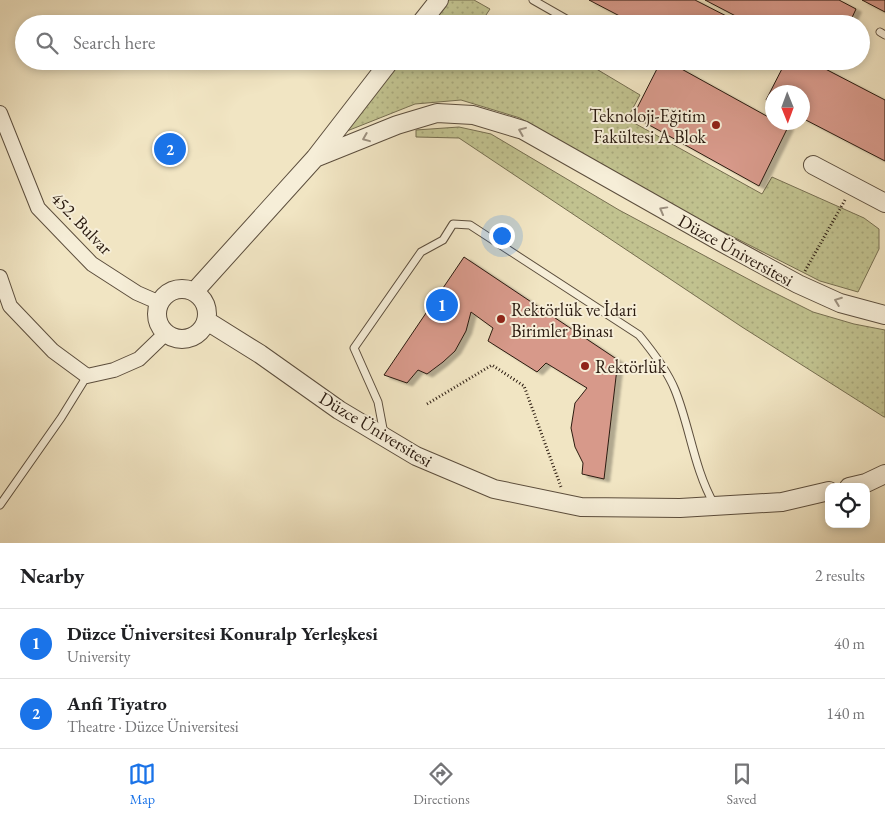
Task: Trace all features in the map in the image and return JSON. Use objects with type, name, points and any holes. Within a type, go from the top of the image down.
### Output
[{"type":"street","points":[[427,15],[438,0]]},
{"type":"street","name":"Düzce Üniversitesi","points":[[194,292],[315,158],[383,70]]},
{"type":"street","name":"452. Bulvar","points":[[0,113],[38,208],[92,264],[137,292],[160,303]]},
{"type":"street","name":"Düzce Üniversitesi","points":[[315,158],[397,125],[437,113],[473,115],[523,130],[798,284],[840,302],[885,315]]},
{"type":"street","points":[[813,165],[885,203]]},
{"type":"street","points":[[0,277],[10,306],[53,350],[87,376],[114,370],[139,359],[166,333]]},
{"type":"street","points":[[179,289],[194,292],[206,304],[208,312],[207,321],[197,335],[189,338],[178,339],[166,333],[158,319],[157,311],[164,296],[179,289]]},
{"type":"street","name":"Düzce Üniversitesi","points":[[207,321],[260,354],[339,410],[416,456],[494,490],[581,507],[680,508],[782,502],[825,492]]},
{"type":"street","points":[[866,483],[885,474]]},
{"type":"lane","points":[[533,0],[559,15]]},
{"type":"lane","points":[[384,437],[378,402],[354,348],[421,252],[443,240],[453,224],[470,224],[639,335],[658,358],[675,389],[704,488],[714,506]]},
{"type":"lane","points":[[0,505],[61,418],[87,376]]},
{"type":"path","points":[[798,284],[852,186]]},
{"type":"path","points":[[427,404],[492,365],[524,386],[567,504]]},
{"type":"green space","points":[[445,0],[474,0],[490,9],[486,15],[434,15]]},
{"type":"green space","points":[[391,70],[598,70],[640,95],[627,119],[762,194],[772,177],[864,218],[879,229],[879,249],[858,292],[820,281],[702,221],[520,118],[461,100],[415,104],[342,133]]},
{"type":"green space","points":[[459,127],[491,134],[619,210],[813,312],[854,324],[885,330],[885,417],[742,327],[459,138],[416,137],[416,130]]},
{"type":"building","points":[[589,0],[695,0],[724,15],[618,15]]},
{"type":"building","points":[[705,0],[839,0],[856,9],[853,15],[734,15]]},
{"type":"building","points":[[862,0],[885,0],[885,12]]},
{"type":"building","name":"Teknoloji-Eğitim Fakültesi A Blok","points":[[656,70],[683,70],[765,115],[765,130],[787,130],[759,186],[633,116]]},
{"type":"building","points":[[781,70],[827,70],[885,100],[885,161],[810,122],[810,85],[774,85]]},
{"type":"building","name":"Rektörlük","points":[[464,257],[618,360],[604,479],[582,474],[583,463],[575,447],[571,428],[575,403],[587,388],[546,363],[537,372],[488,341],[493,328],[471,312],[466,331],[455,351],[427,374],[418,370],[407,383],[384,375]]},
{"type":"place","name":"Teknoloji-Eğitim Fakültesi A Blok","points":[[716,125]]},
{"type":"place","name":"Anfi Tiyatro","points":[[170,149]]},
{"type":"place","name":"Düzce Üniversitesi Konuralp Yerleşkesi","points":[[442,305]]},
{"type":"place","name":"Rektörlük ve İdari Birimler Binası","points":[[501,319]]},
{"type":"place","name":"Rektörlük","points":[[585,366]]}]
